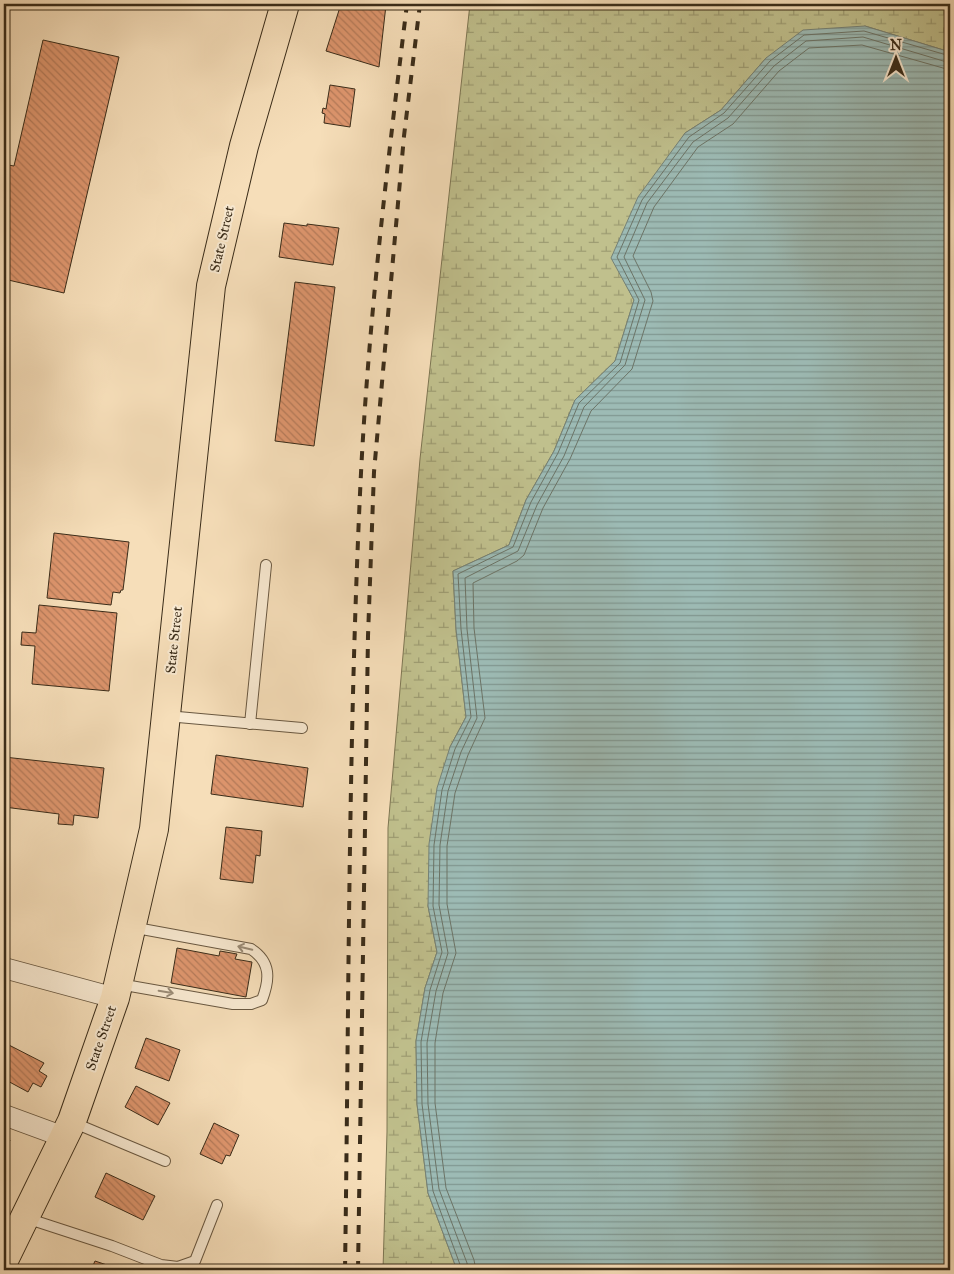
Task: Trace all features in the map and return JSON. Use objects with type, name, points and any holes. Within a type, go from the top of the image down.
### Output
[{"type":"main road","name":"State Street","points":[[4,1260],[68,1129],[117,991],[154,829],[211,286],[244,146],[285,4]]},
{"type":"street","points":[[4,968],[117,991]]},
{"type":"street","points":[[4,1116],[68,1129]]},
{"type":"lane","points":[[250,724],[266,564]]},
{"type":"lane","points":[[166,716],[302,728]]},
{"type":"lane","points":[[117,991],[232,1004],[251,1004],[262,1000],[267,987],[268,971],[262,956],[251,949],[131,927]]},
{"type":"lane","points":[[68,1129],[164,1161]]},
{"type":"lane","points":[[25,1218],[112,1246],[161,1265],[178,1267],[195,1261],[217,1205]]},
{"type":"green space","points":[[470,4],[950,4],[950,52],[865,26],[766,58],[721,110],[685,133],[612,258],[634,300],[615,361],[575,400],[554,451],[526,500],[509,545],[453,571],[456,629],[466,717],[450,747],[428,906],[437,952],[425,988],[416,1041],[417,1104],[428,1193],[457,1270],[383,1270],[387,1132],[388,828],[420,459]]},
{"type":"water","points":[[865,26],[950,52],[950,1270],[457,1270],[428,1193],[417,1104],[416,1041],[425,988],[437,952],[428,906],[429,844],[437,788],[450,747],[466,717],[456,629],[453,571],[509,545],[526,500],[554,451],[575,400],[615,361],[634,300],[611,258],[638,197],[685,133],[721,110],[766,58],[803,30]]},
{"type":"building","points":[[341,4],[386,5],[379,67],[326,51]]},
{"type":"building","points":[[43,40],[119,57],[64,293],[4,279],[4,211],[7,199],[4,198],[4,185],[8,165],[14,166]]},
{"type":"building","points":[[330,85],[355,89],[350,127],[324,123],[325,114],[322,113],[323,108],[326,109]]},
{"type":"building","points":[[284,223],[339,228],[333,265],[279,257]]},
{"type":"building","points":[[295,282],[335,287],[314,446],[275,441]]},
{"type":"building","points":[[54,533],[129,542],[123,590],[120,593],[113,592],[111,605],[47,598]]},
{"type":"building","points":[[39,605],[117,613],[109,691],[32,684],[35,646],[21,645],[22,632],[36,633]]},
{"type":"building","points":[[216,755],[308,768],[303,807],[211,794]]},
{"type":"building","points":[[4,757],[104,768],[98,818],[74,815],[73,825],[58,824],[59,814],[4,807]]},
{"type":"building","points":[[226,827],[262,831],[260,856],[256,855],[253,883],[220,879]]},
{"type":"building","points":[[177,948],[219,956],[220,951],[237,954],[235,959],[252,962],[246,997],[171,983]]},
{"type":"building","points":[[146,1038],[180,1050],[169,1081],[135,1068]]},
{"type":"building","points":[[5,1043],[44,1063],[39,1071],[47,1076],[41,1087],[33,1083],[28,1092],[4,1079]]},
{"type":"building","points":[[136,1086],[170,1103],[158,1125],[125,1107]]},
{"type":"building","points":[[214,1123],[239,1135],[230,1156],[226,1155],[222,1164],[200,1154]]},
{"type":"building","points":[[4,1138],[10,1140],[4,1157]]},
{"type":"building","points":[[106,1173],[155,1196],[143,1220],[95,1197]]},
{"type":"building","points":[[95,1261],[122,1270],[91,1270]]},
{"type":"railway","points":[[345,1270],[351,772],[361,473],[374,297],[407,4]]},
{"type":"railway","points":[[358,1270],[368,636],[374,472],[404,136],[420,4]]}]
